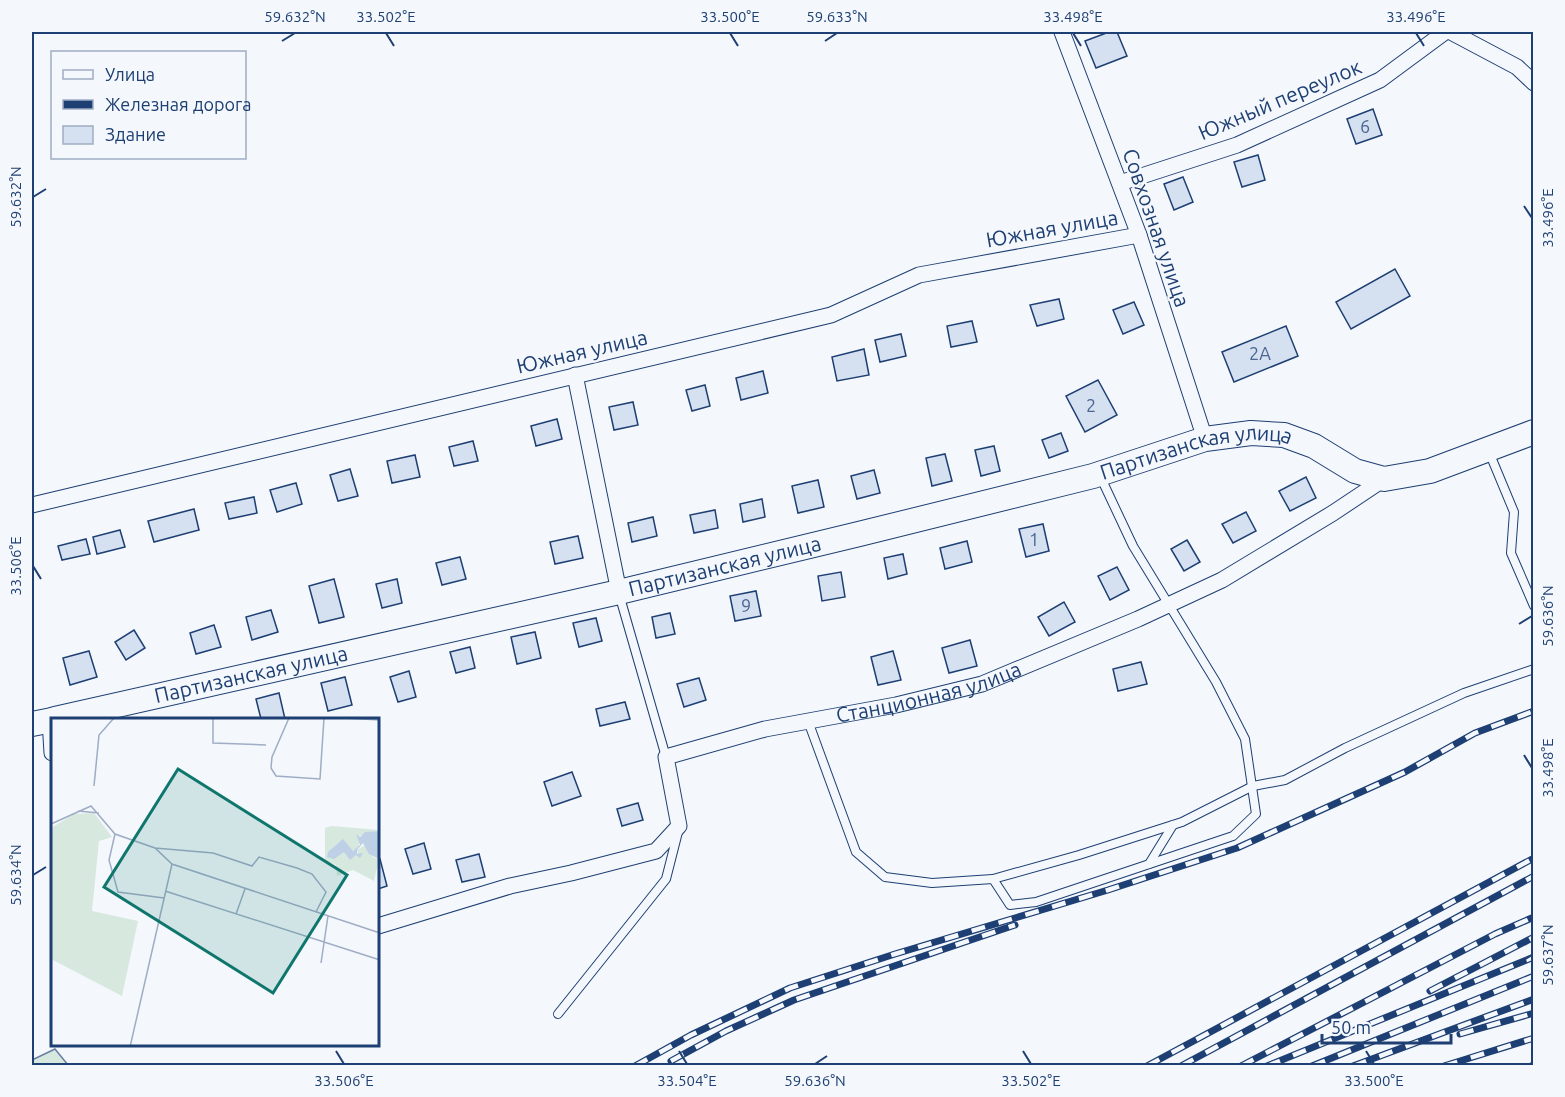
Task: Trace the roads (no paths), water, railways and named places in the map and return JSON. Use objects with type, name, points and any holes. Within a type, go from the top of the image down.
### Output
[{"type":"main road","name":"Станционная улица","points":[[1384,479],[1430,471],[1533,432]]},
{"type":"main road","name":"Партизанская улица","points":[[60,718],[619,592],[1099,474],[1205,439],[1251,433],[1284,435],[1314,446],[1355,471],[1384,479]]},
{"type":"street","name":"Совхозная улица","points":[[1062,32],[1139,235],[1205,439]]},
{"type":"street","name":"Южный переулок","points":[[1120,183],[1237,145],[1380,80],[1445,32]]},
{"type":"street","points":[[1451,32],[1517,67],[1533,83]]},
{"type":"street","name":"Южная улица","points":[[32,505],[831,315],[919,275],[1139,235]]},
{"type":"street","points":[[575,375],[619,592]]},
{"type":"street","name":"Станционная улица","points":[[666,757],[765,729],[896,705],[982,684],[1169,605],[1222,580],[1333,513],[1384,479]]},
{"type":"street","points":[[47,721],[51,747]]},
{"type":"street","points":[[380,925],[510,886],[656,851],[679,826],[666,757]]},
{"type":"lane","points":[[1487,448],[1514,512],[1511,553],[1533,606]]},
{"type":"lane","points":[[993,879],[1010,905],[1036,902],[1233,836],[1256,814],[1245,739],[1216,682],[1133,546],[1099,474]]},
{"type":"lane","points":[[619,592],[666,757]]},
{"type":"lane","points":[[808,721],[856,852],[885,877],[932,883],[993,879],[1173,825],[1253,786],[1285,780],[1345,748],[1464,693],[1533,669]]},
{"type":"lane","points":[[1149,864],[1173,825]]},
{"type":"lane","points":[[558,1014],[666,879],[679,826]]},
{"type":"railway","points":[[635,1066],[691,1035],[790,988],[1237,848],[1405,772],[1475,733],[1534,711]]},
{"type":"railway","points":[[1147,1066],[1534,858]]},
{"type":"railway","points":[[1181,1066],[1534,876]]},
{"type":"railway","points":[[1241,1066],[1495,934],[1534,917]]},
{"type":"railway","points":[[671,1061],[726,1031],[794,1000],[1015,925]]},
{"type":"railway","points":[[1430,991],[1534,937]]},
{"type":"railway","points":[[1267,1066],[1534,957]]},
{"type":"railway","points":[[1312,1066],[1534,976]]},
{"type":"railway","points":[[1353,1066],[1534,999]]},
{"type":"railway","points":[[1460,1034],[1534,1013]]},
{"type":"railway","points":[[1444,1066],[1534,1038]]}]
